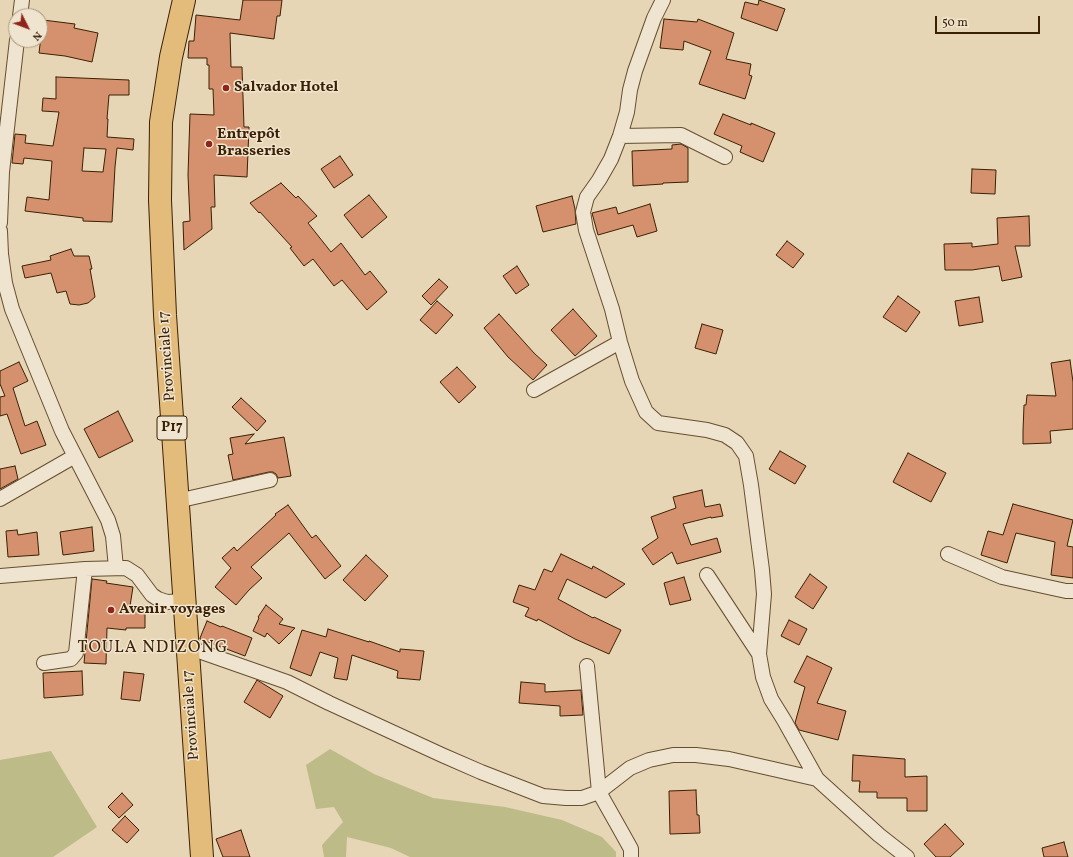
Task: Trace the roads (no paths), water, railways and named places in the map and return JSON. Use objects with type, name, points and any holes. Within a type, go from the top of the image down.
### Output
[{"type":"main road","name":"Provinciale 17","points":[[184,0],[171,58],[161,122],[160,185],[165,316],[202,857]]},
{"type":"street","points":[[663,0],[654,18],[635,71],[630,90],[627,112],[620,136],[611,159],[587,198],[583,212],[586,230],[612,309],[632,381],[646,412],[658,423],[707,430],[724,435],[737,443],[746,456],[751,485],[764,594],[759,654],[763,677],[771,699],[817,779],[879,835],[908,857]]},
{"type":"street","points":[[0,222],[1,172],[16,48]]},
{"type":"street","points":[[620,136],[681,135],[725,157]]},
{"type":"street","points":[[0,231],[1,254],[5,283],[12,309],[62,431],[108,520],[113,536],[116,568]]},
{"type":"street","points":[[534,390],[620,342]]},
{"type":"street","points":[[0,499],[75,456]]},
{"type":"street","points":[[177,501],[270,480]]},
{"type":"street","points":[[948,554],[1002,577],[1066,591],[1073,591]]},
{"type":"street","points":[[0,576],[85,569],[126,568],[137,575],[152,595],[158,599],[167,602],[184,601]]},
{"type":"street","points":[[44,662],[71,659],[76,653],[85,569]]},
{"type":"street","points":[[706,575],[759,654]]},
{"type":"street","points":[[187,646],[287,682],[449,758],[543,796],[582,798],[599,792],[630,768],[649,760],[673,755],[696,755],[729,759],[817,779]]},
{"type":"street","points":[[587,666],[599,792],[631,849],[631,857]]},
{"type":"place","name":"Salvador Hotel","points":[[226,88]]},
{"type":"place","name":"Entrepôt Brasseries","points":[[209,144]]},
{"type":"place","name":"Avenir voyages","points":[[111,610]]},
{"type":"district","name":"TOULA NDIZONG","points":[[153,649]]}]
